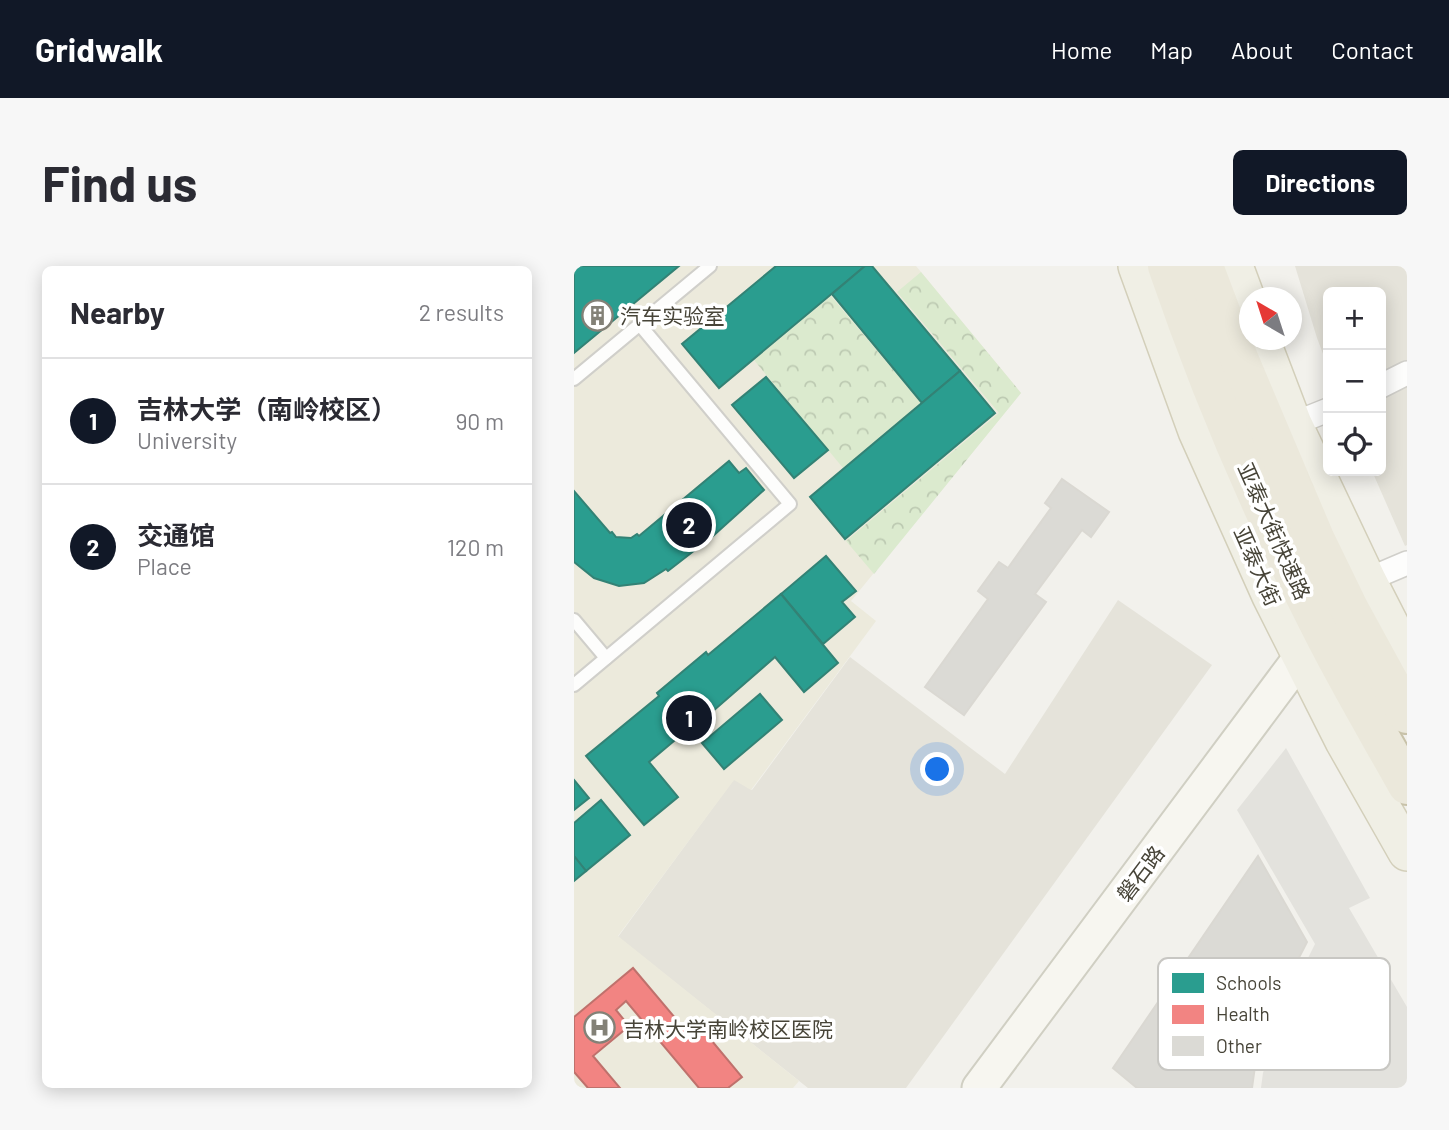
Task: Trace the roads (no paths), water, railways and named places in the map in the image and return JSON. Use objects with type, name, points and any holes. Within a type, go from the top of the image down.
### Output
[{"type":"highway","name":"亚泰大街快速路","points":[[1167,266],[1204,366],[1284,555],[1321,630],[1407,785]]},
{"type":"highway","name":"亚泰大街快速路","points":[[1204,266],[1315,538],[1350,610],[1407,714]]},
{"type":"main road","name":"亚泰大街","points":[[1137,266],[1197,431],[1300,658],[1407,852]]},
{"type":"main road","points":[[1234,266],[1242,287]]},
{"type":"main road","points":[[1265,350],[1293,424],[1407,658]]},
{"type":"street","points":[[1386,384],[1407,373]]},
{"type":"street","points":[[1293,424],[1323,412]]},
{"type":"street","points":[[1367,580],[1407,563]]},
{"type":"street","name":"磐石路","points":[[979,1088],[1300,658]]},
{"type":"lane","points":[[574,379],[710,266]]},
{"type":"lane","points":[[574,685],[790,504],[640,325]]},
{"type":"lane","points":[[574,620],[606,658]]},
{"type":"place","name":"汽车实验室","points":[[597,315]]},
{"type":"place","name":"交通馆","points":[[689,525]]},
{"type":"place","name":"吉林大学（南岭校区）","points":[[689,718]]},
{"type":"place","name":"吉林大学南岭校区医院","points":[[600,1028]]}]
